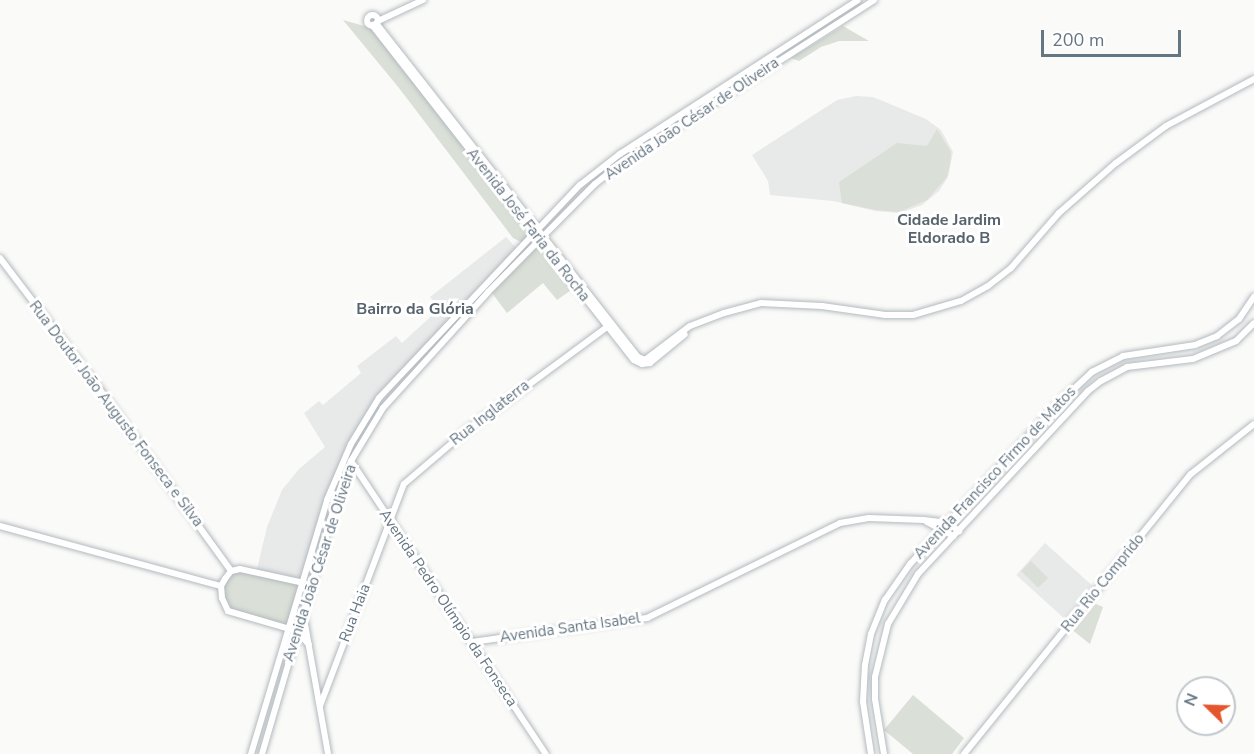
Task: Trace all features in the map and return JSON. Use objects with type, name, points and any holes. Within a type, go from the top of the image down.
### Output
[{"type":"street","name":"Avenida José Faria da Rocha","points":[[423,0],[375,21],[610,325],[634,360],[646,364],[700,323],[761,303],[822,306],[885,315],[913,315],[961,301],[988,286],[1011,268],[1059,213],[1116,163],[1166,126],[1254,79]]},
{"type":"street","name":"Avenida João César de Oliveira","points":[[251,754],[327,500],[365,418],[379,398],[580,185],[620,154],[858,0]]},
{"type":"street","name":"Avenida João César de Oliveira","points":[[262,754],[302,613],[351,460],[383,408],[541,237],[595,184],[625,160],[874,0]]},
{"type":"street","name":"Rua Doutor João Augusto Fonseca e Silva","points":[[0,258],[99,387],[231,571]]},
{"type":"street","name":"Avenida Francisco Firmo de Matos","points":[[871,754],[863,702],[865,665],[871,634],[885,600],[910,564],[1078,384],[1107,363],[1140,352],[1195,345],[1218,336],[1239,319],[1254,297]]},
{"type":"street","name":"Avenida Francisco Firmo de Matos","points":[[883,753],[874,676],[884,634],[913,580],[1088,391],[1113,374],[1142,364],[1193,359],[1236,340],[1254,323]]},
{"type":"street","name":"Rua Inglaterra","points":[[389,520],[400,491],[410,478],[547,369],[610,325]]},
{"type":"street","points":[[1043,441],[1036,434],[1049,415]]},
{"type":"street","name":"Rua Rio Comprido","points":[[964,754],[1191,474],[1254,424]]},
{"type":"street","name":"Avenida Pedro Olímpio da Fonseca","points":[[351,460],[546,754]]},
{"type":"street","name":"Avenida Santa Isabel","points":[[471,642],[647,618],[840,523],[869,518],[948,523]]},
{"type":"street","name":"Rua Haia","points":[[320,706],[389,520]]},
{"type":"street","points":[[924,520],[954,536]]},
{"type":"street","points":[[948,523],[959,531]]},
{"type":"street","points":[[0,526],[221,586]]},
{"type":"street","points":[[309,645],[297,631],[289,627],[228,611],[222,598],[221,586],[231,571],[250,571],[302,583],[312,581]]},
{"type":"street","points":[[302,613],[329,753]]},
{"type":"street","points":[[868,746],[871,740],[875,739],[883,753]]},
{"type":"shaded area","points":[[343,20],[371,28],[532,232],[523,243],[513,238],[399,88]]},
{"type":"shaded area","points":[[843,26],[869,41],[839,41],[821,47],[799,61],[791,58]]},
{"type":"shaded area","points":[[856,96],[873,97],[926,119],[941,130],[953,152],[948,177],[939,191],[922,205],[900,213],[875,211],[833,201],[770,195],[768,181],[752,155],[837,100]]},
{"type":"shaded area","points":[[937,129],[951,152],[950,164],[947,177],[927,200],[899,212],[842,203],[839,182],[897,143],[927,146]]},
{"type":"shaded area","points":[[506,237],[517,249],[379,395],[364,416],[349,442],[302,580],[257,569],[267,527],[282,490],[299,469],[325,447],[304,413],[319,401],[323,405],[361,373],[357,366],[396,336],[402,343],[439,309],[430,297]]},
{"type":"shaded area","points":[[538,246],[543,247],[574,288],[557,300],[543,283],[507,313],[492,293]]},
{"type":"shaded area","points":[[1045,543],[1096,589],[1068,621],[1016,575]]},
{"type":"shaded area","points":[[1031,561],[1048,578],[1038,588],[1021,571]]},
{"type":"shaded area","points":[[234,571],[299,583],[287,625],[229,610],[223,598],[222,587]]},
{"type":"shaded area","points":[[1091,602],[1103,607],[1090,644],[1071,629]]},
{"type":"shaded area","points":[[913,695],[964,738],[952,754],[913,754],[884,730]]},
{"type":"district","name":"Cidade Jardim Eldorado B","points":[[949,229]]},
{"type":"district","name":"Bairro da Glória","points":[[415,309]]}]
